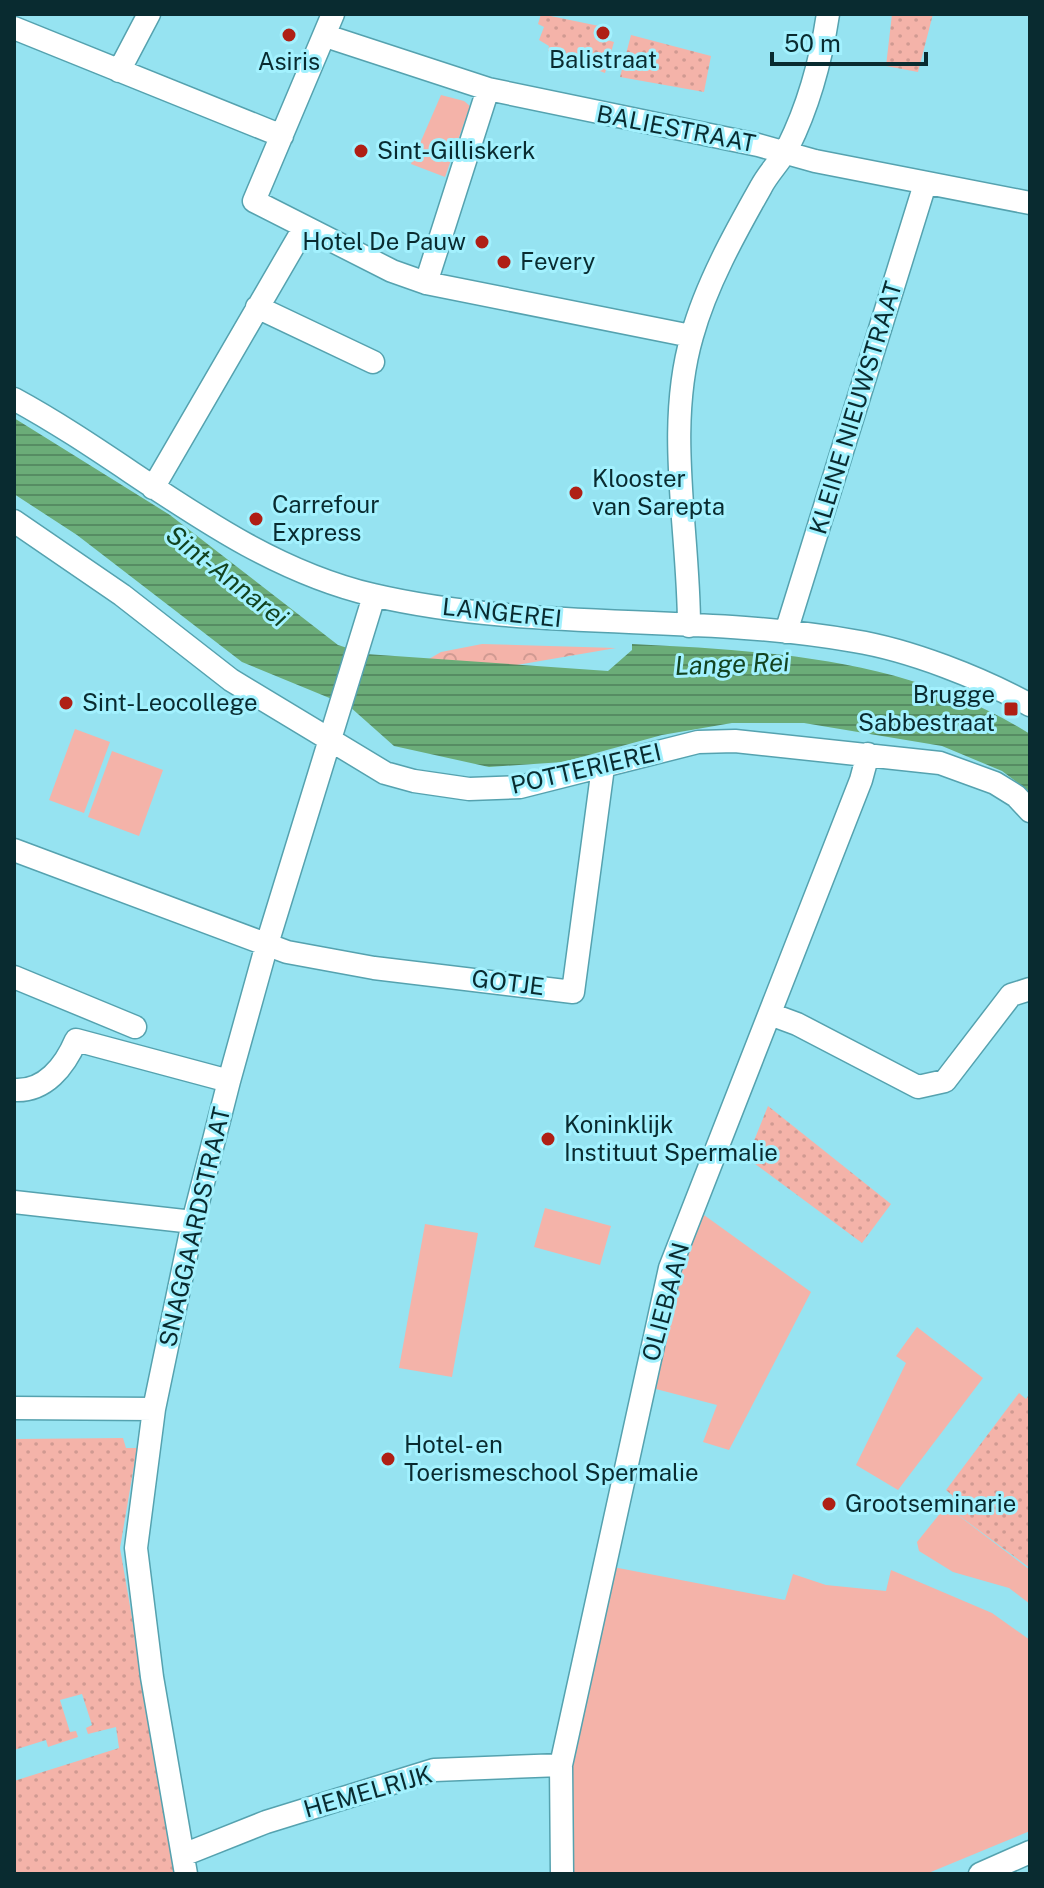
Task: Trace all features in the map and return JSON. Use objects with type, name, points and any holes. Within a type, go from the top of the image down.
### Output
[{"type":"street","points":[[119,71],[149,14]]},
{"type":"street","points":[[689,626],[680,443],[681,400],[691,336],[704,301],[760,188],[786,152],[811,91],[828,14]]},
{"type":"street","points":[[330,25],[254,201],[304,228],[426,283],[691,336]]},
{"type":"street","name":"BALIESTRAAT","points":[[330,25],[488,89],[925,184],[1030,203]]},
{"type":"street","points":[[14,28],[282,136]]},
{"type":"street","points":[[426,283],[488,89]]},
{"type":"street","name":"KLEINE NIEUWSTRAAT","points":[[786,632],[925,184]]},
{"type":"street","points":[[153,488],[304,228]]},
{"type":"street","points":[[257,307],[373,362]]},
{"type":"street","name":"LANGEREI","points":[[14,399],[219,531],[333,585],[374,596],[496,613],[786,632],[857,641],[982,682],[1030,705]]},
{"type":"street","name":"POTTERIEREI","points":[[14,521],[122,595],[231,680],[385,773],[444,787],[520,787],[698,742],[735,741],[866,764],[940,763],[965,770],[1016,796],[1030,811]]},
{"type":"street","name":"SNAGGAARDSTRAAT","points":[[184,1864],[152,1677],[136,1548],[154,1409],[193,1222],[229,1081],[267,944],[374,596]]},
{"type":"street","name":"OLIEBAAN","points":[[562,1874],[561,1765],[670,1268],[866,764]]},
{"type":"street","name":"GOTJE","points":[[267,944],[325,961],[573,992],[603,767]]},
{"type":"street","points":[[14,850],[267,944]]},
{"type":"street","points":[[14,977],[135,1027]]},
{"type":"street","points":[[770,1014],[797,1024],[918,1087],[933,1087],[945,1081],[1011,995],[1030,989]]},
{"type":"street","points":[[14,1090],[37,1088],[66,1063],[76,1040],[229,1081]]},
{"type":"street","points":[[14,1202],[193,1222]]},
{"type":"street","points":[[14,1408],[154,1409]]},
{"type":"street","name":"HEMELRIJK","points":[[184,1864],[266,1822],[434,1770],[561,1765]]},
{"type":"street","points":[[980,1874],[1030,1852]]},
{"type":"green space","points":[[541,14],[599,26],[597,37],[614,42],[605,73],[548,51],[549,46],[539,40],[544,27],[538,24]]},
{"type":"green space","points":[[892,14],[933,14],[918,72],[886,66]]},
{"type":"green space","points":[[631,35],[711,56],[704,92],[620,77]]},
{"type":"green space","points":[[441,95],[464,101],[470,106],[445,177],[411,164]]},
{"type":"green space","points":[[482,644],[616,648],[511,666],[429,659],[441,652]]},
{"type":"green space","points":[[75,729],[110,742],[84,813],[49,800]]},
{"type":"green space","points":[[112,751],[163,770],[139,836],[88,817]]},
{"type":"green space","points":[[768,1106],[891,1204],[862,1243],[747,1158]]},
{"type":"green space","points":[[545,1208],[611,1226],[600,1265],[534,1247]]},
{"type":"green space","points":[[704,1215],[811,1292],[729,1450],[703,1442],[717,1405],[656,1389],[679,1277]]},
{"type":"green space","points":[[425,1224],[478,1233],[452,1377],[399,1368]]},
{"type":"green space","points":[[917,1327],[983,1378],[898,1490],[856,1465],[906,1363],[896,1356]]},
{"type":"green space","points":[[1019,1393],[1026,1399],[1030,1393],[1030,1568],[946,1506],[953,1496],[946,1490]]},
{"type":"green space","points":[[123,1438],[126,1448],[137,1448],[120,1548],[176,1874],[14,1874],[14,1781],[119,1748],[116,1727],[88,1734],[86,1728],[92,1725],[82,1694],[60,1700],[70,1732],[76,1731],[78,1737],[48,1747],[46,1740],[14,1750],[14,1439]]},
{"type":"green space","points":[[946,1506],[1030,1570],[1030,1604],[1009,1588],[953,1572],[919,1551],[917,1542]]},
{"type":"green space","points":[[613,1567],[785,1600],[793,1574],[826,1585],[886,1591],[891,1570],[992,1613],[1030,1640],[1030,1831],[926,1874],[570,1874],[568,1770]]},
{"type":"water","points":[[14,418],[170,515],[338,645],[366,654],[608,671],[632,650],[632,644],[736,650],[838,663],[936,689],[984,709],[1030,734],[1030,792],[1002,771],[942,746],[804,723],[732,723],[662,735],[563,762],[489,767],[394,746],[349,706],[242,662],[77,535],[14,494]]},
{"type":"place","name":"Balistraat","points":[[603,33]]},
{"type":"place","name":"Asiris","points":[[289,35]]},
{"type":"place","name":"Sint-Gilliskerk","points":[[361,151]]},
{"type":"place","name":"Hotel De Pauw","points":[[482,242]]},
{"type":"place","name":"Fevery","points":[[504,262]]},
{"type":"place","name":"Klooster van Sarepta","points":[[576,493]]},
{"type":"place","name":"Carrefour Express","points":[[256,519]]},
{"type":"place","name":"Sint-Leocollege","points":[[66,703]]},
{"type":"place","name":"Brugge Sabbestraat","points":[[1011,709]]},
{"type":"place","name":"Koninklijk Instituut Spermalie","points":[[548,1139]]},
{"type":"place","name":"Hotel- en Toerismeschool Spermalie","points":[[388,1459]]},
{"type":"place","name":"Grootseminarie","points":[[829,1504]]},
{"type":"water label","name":"Sint-Annarei","points":[[227,576]]},
{"type":"water label","name":"Lange Rei","points":[[732,664]]}]
